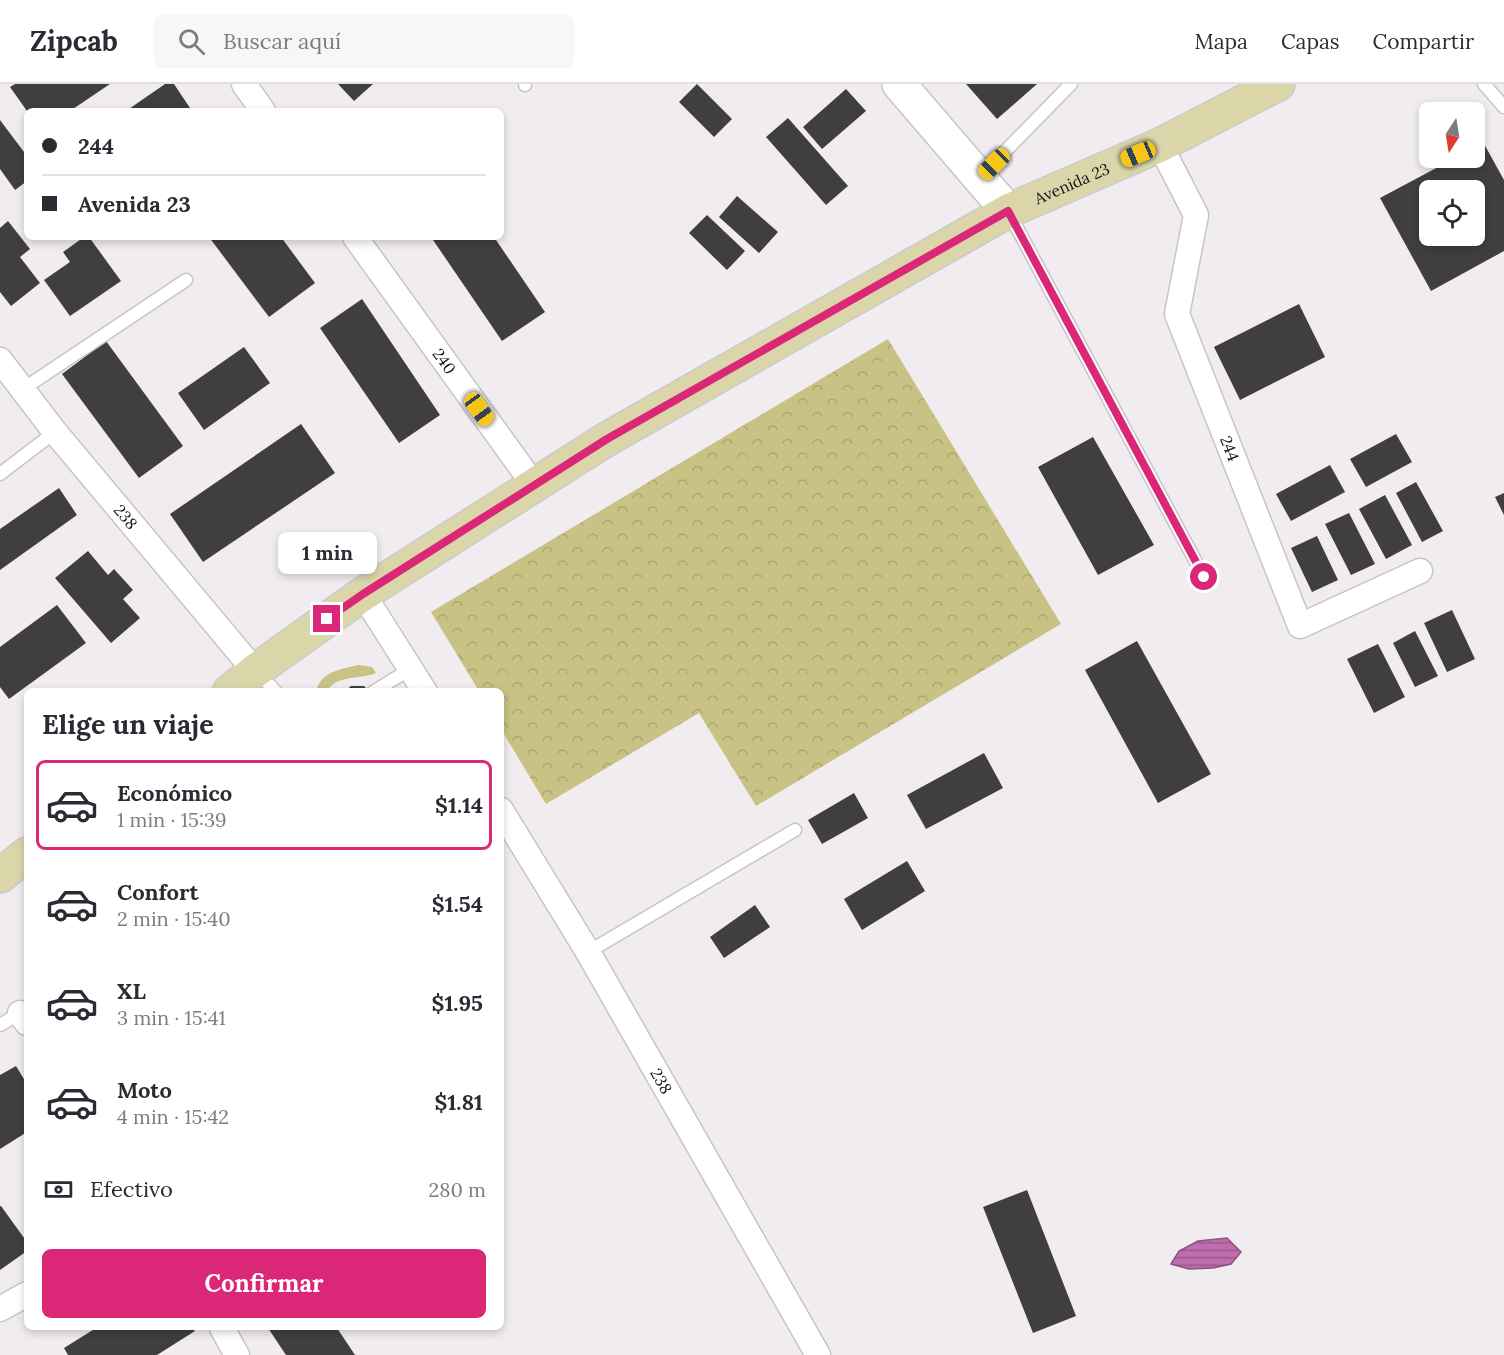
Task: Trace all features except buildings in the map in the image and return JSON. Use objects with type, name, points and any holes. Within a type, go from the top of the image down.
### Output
[{"type":"main road","name":"Avenida 23","points":[[242,688],[266,681],[363,594],[607,439],[1008,211],[1160,145],[1278,84]]},
{"type":"main road","points":[[0,876],[24,856]]},
{"type":"street","points":[[244,84],[261,108]]},
{"type":"street","points":[[899,84],[1008,211]]},
{"type":"street","name":"244","points":[[1160,145],[1196,215],[1177,314],[1300,626],[1420,571]]},
{"type":"street","name":"240","points":[[357,240],[534,485]]},
{"type":"street","name":"238","points":[[0,360],[55,432],[266,681]]},
{"type":"street","points":[[363,594],[422,688]]},
{"type":"street","name":"238","points":[[504,815],[588,952],[818,1355]]},
{"type":"street","points":[[0,1310],[24,1296]]},
{"type":"street","points":[[223,1330],[237,1355]]},
{"type":"lane","points":[[980,178],[1071,84]]},
{"type":"lane","points":[[1484,84],[1504,107]]},
{"type":"lane","points":[[1008,211],[1204,577]]},
{"type":"lane","points":[[23,389],[186,280]]},
{"type":"lane","points":[[0,474],[55,432]]},
{"type":"lane","points":[[379,688],[410,669]]},
{"type":"lane","points":[[588,952],[795,830]]},
{"type":"green space","points":[[888,339],[1061,624],[756,806],[699,713],[546,804],[504,734],[504,688],[477,688],[431,612]]},
{"type":"green space","points":[[359,665],[372,667],[376,673],[343,680],[329,688],[318,688],[322,679],[340,670]]},
{"type":"shaded area","points":[[1227,1238],[1241,1252],[1231,1264],[1213,1268],[1189,1269],[1171,1264],[1179,1251],[1198,1241]]},
{"type":"route","points":[[327,619],[607,439],[1008,211],[1204,577]]}]
